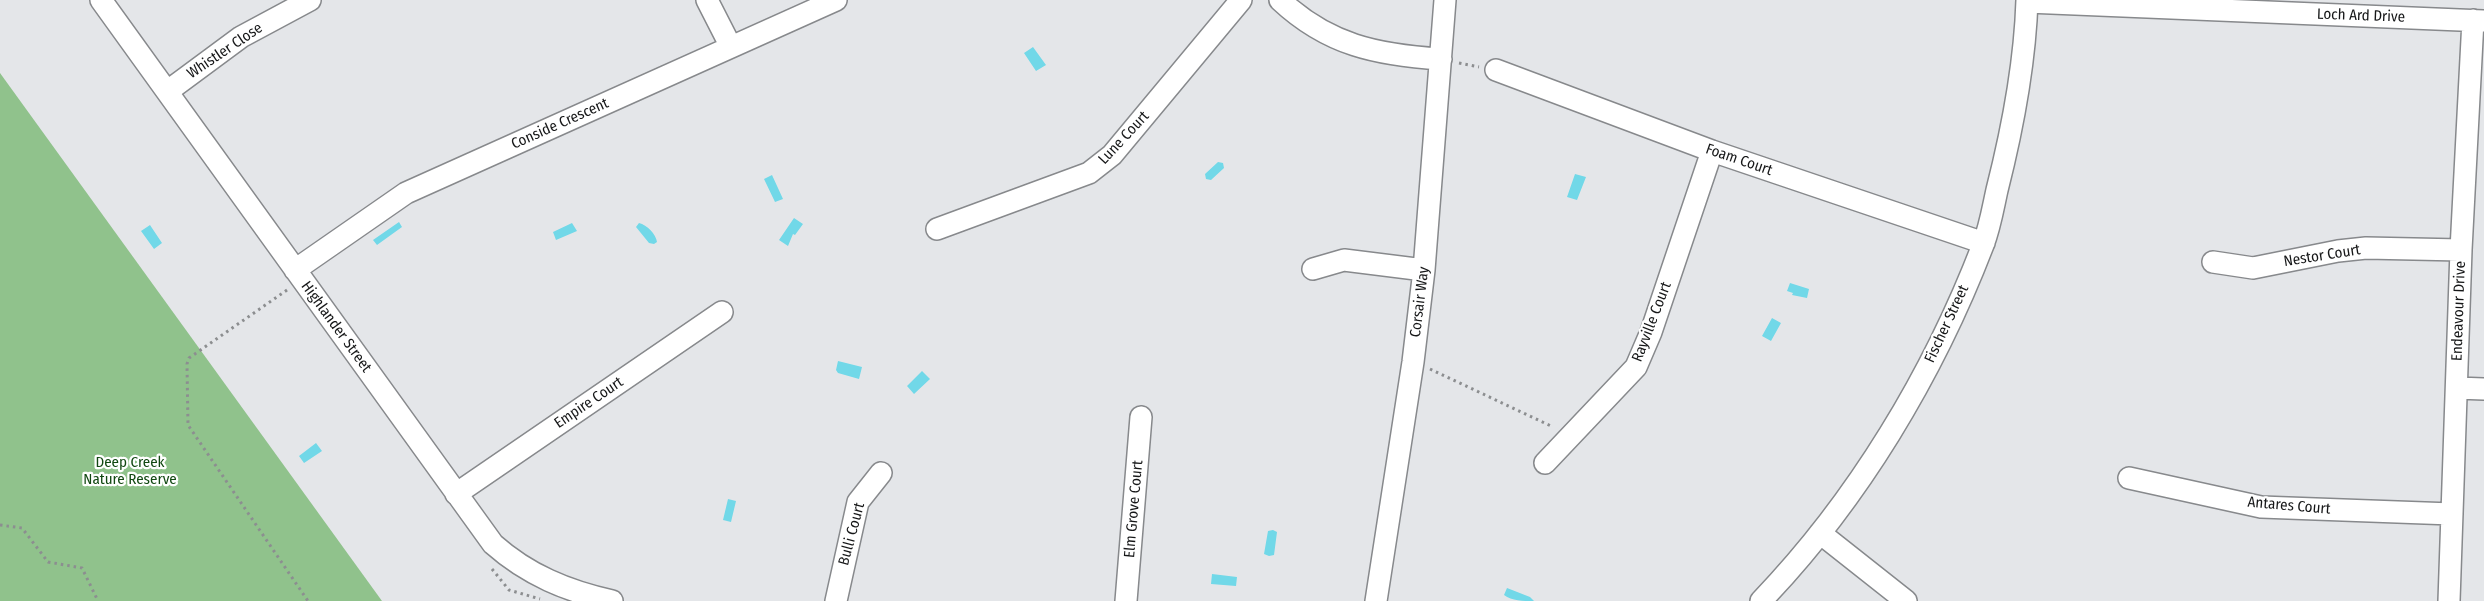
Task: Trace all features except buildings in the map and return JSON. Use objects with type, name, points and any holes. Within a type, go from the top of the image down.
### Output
[{"type":"street","name":"Highlander Street","points":[[101,0],[168,91],[291,280],[493,544],[513,561],[536,576],[561,586],[612,601]]},
{"type":"street","name":"Whistler Close","points":[[168,91],[240,37],[310,0]]},
{"type":"street","points":[[707,0],[731,47]]},
{"type":"street","name":"Conside Crescent","points":[[291,280],[406,193],[836,0]]},
{"type":"street","name":"Lune Court","points":[[937,229],[1089,173],[1112,155],[1242,0]]},
{"type":"street","points":[[1280,0],[1310,24],[1358,47],[1384,54],[1441,59]]},
{"type":"street","name":"Corsair Way","points":[[1376,601],[1413,362],[1424,270],[1445,0]]},
{"type":"street","name":"Loch Ard Drive","points":[[2027,1],[2478,20]]},
{"type":"street","name":"Fischer Street","points":[[1761,601],[1820,533],[1858,482],[1897,424],[1934,355],[1984,243],[2009,136],[2024,58],[2027,1]]},
{"type":"street","name":"Endeavour Drive","points":[[2449,601],[2461,250],[2478,20]]},
{"type":"street","name":"Foam Court","points":[[1496,70],[1712,151],[1984,243]]},
{"type":"street","name":"Rayville Court","points":[[1545,463],[1636,367],[1651,332],[1712,151]]},
{"type":"street","name":"Nestor Court","points":[[2214,262],[2253,268],[2338,251],[2366,248],[2461,250]]},
{"type":"street","points":[[1313,269],[1344,260],[1424,270]]},
{"type":"street","name":"Empire Court","points":[[456,494],[722,312]]},
{"type":"street","points":[[2457,388],[2484,389]]},
{"type":"street","name":"Elm Grove Court","points":[[1126,601],[1141,417]]},
{"type":"street","name":"Bulli Court","points":[[836,601],[858,502],[881,473]]},
{"type":"street","name":"Antares Court","points":[[2129,478],[2261,507],[2452,514]]},
{"type":"street","points":[[1820,533],[1906,601]]},
{"type":"path","points":[[1441,59],[1496,70]]},
{"type":"path","points":[[291,280],[189,358],[187,364],[188,425],[308,601]]},
{"type":"path","points":[[1413,362],[1572,435]]},
{"type":"path","points":[[0,525],[22,528],[48,562],[82,568],[98,601]]},
{"type":"green space","name":"Deep Creek Nature Reserve","points":[[0,73],[382,601],[0,601]]},
{"type":"water","points":[[1033,47],[1046,65],[1036,71],[1024,53]]},
{"type":"water","points":[[1218,162],[1223,163],[1224,168],[1211,180],[1206,179],[1205,174]]},
{"type":"water","points":[[1575,174],[1586,177],[1577,200],[1567,197]]},
{"type":"water","points":[[772,175],[783,199],[775,202],[764,179]]},
{"type":"water","points":[[794,218],[803,224],[795,235],[793,234],[788,246],[779,240]]},
{"type":"water","points":[[399,222],[402,227],[377,245],[373,240]]},
{"type":"water","points":[[572,223],[577,231],[556,240],[553,232]]},
{"type":"water","points":[[639,223],[651,230],[657,242],[654,244],[649,243],[636,227]]},
{"type":"water","points":[[150,225],[162,243],[154,249],[141,231]]},
{"type":"water","points":[[1790,283],[1809,289],[1807,298],[1792,295],[1793,293],[1787,291]]},
{"type":"water","points":[[1772,318],[1781,323],[1771,341],[1762,336]]},
{"type":"water","points":[[838,361],[862,367],[859,379],[838,373],[836,370]]},
{"type":"water","points":[[922,371],[930,379],[914,394],[907,386]]},
{"type":"water","points":[[316,443],[322,451],[304,463],[299,456]]},
{"type":"water","points":[[728,499],[736,501],[731,522],[723,520]]},
{"type":"water","points":[[1273,530],[1277,532],[1274,555],[1269,556],[1264,554],[1268,531]]},
{"type":"water","points":[[1212,574],[1237,577],[1236,586],[1211,584]]},
{"type":"water","points":[[1507,588],[1530,597],[1534,601],[1507,597],[1504,595]]}]
